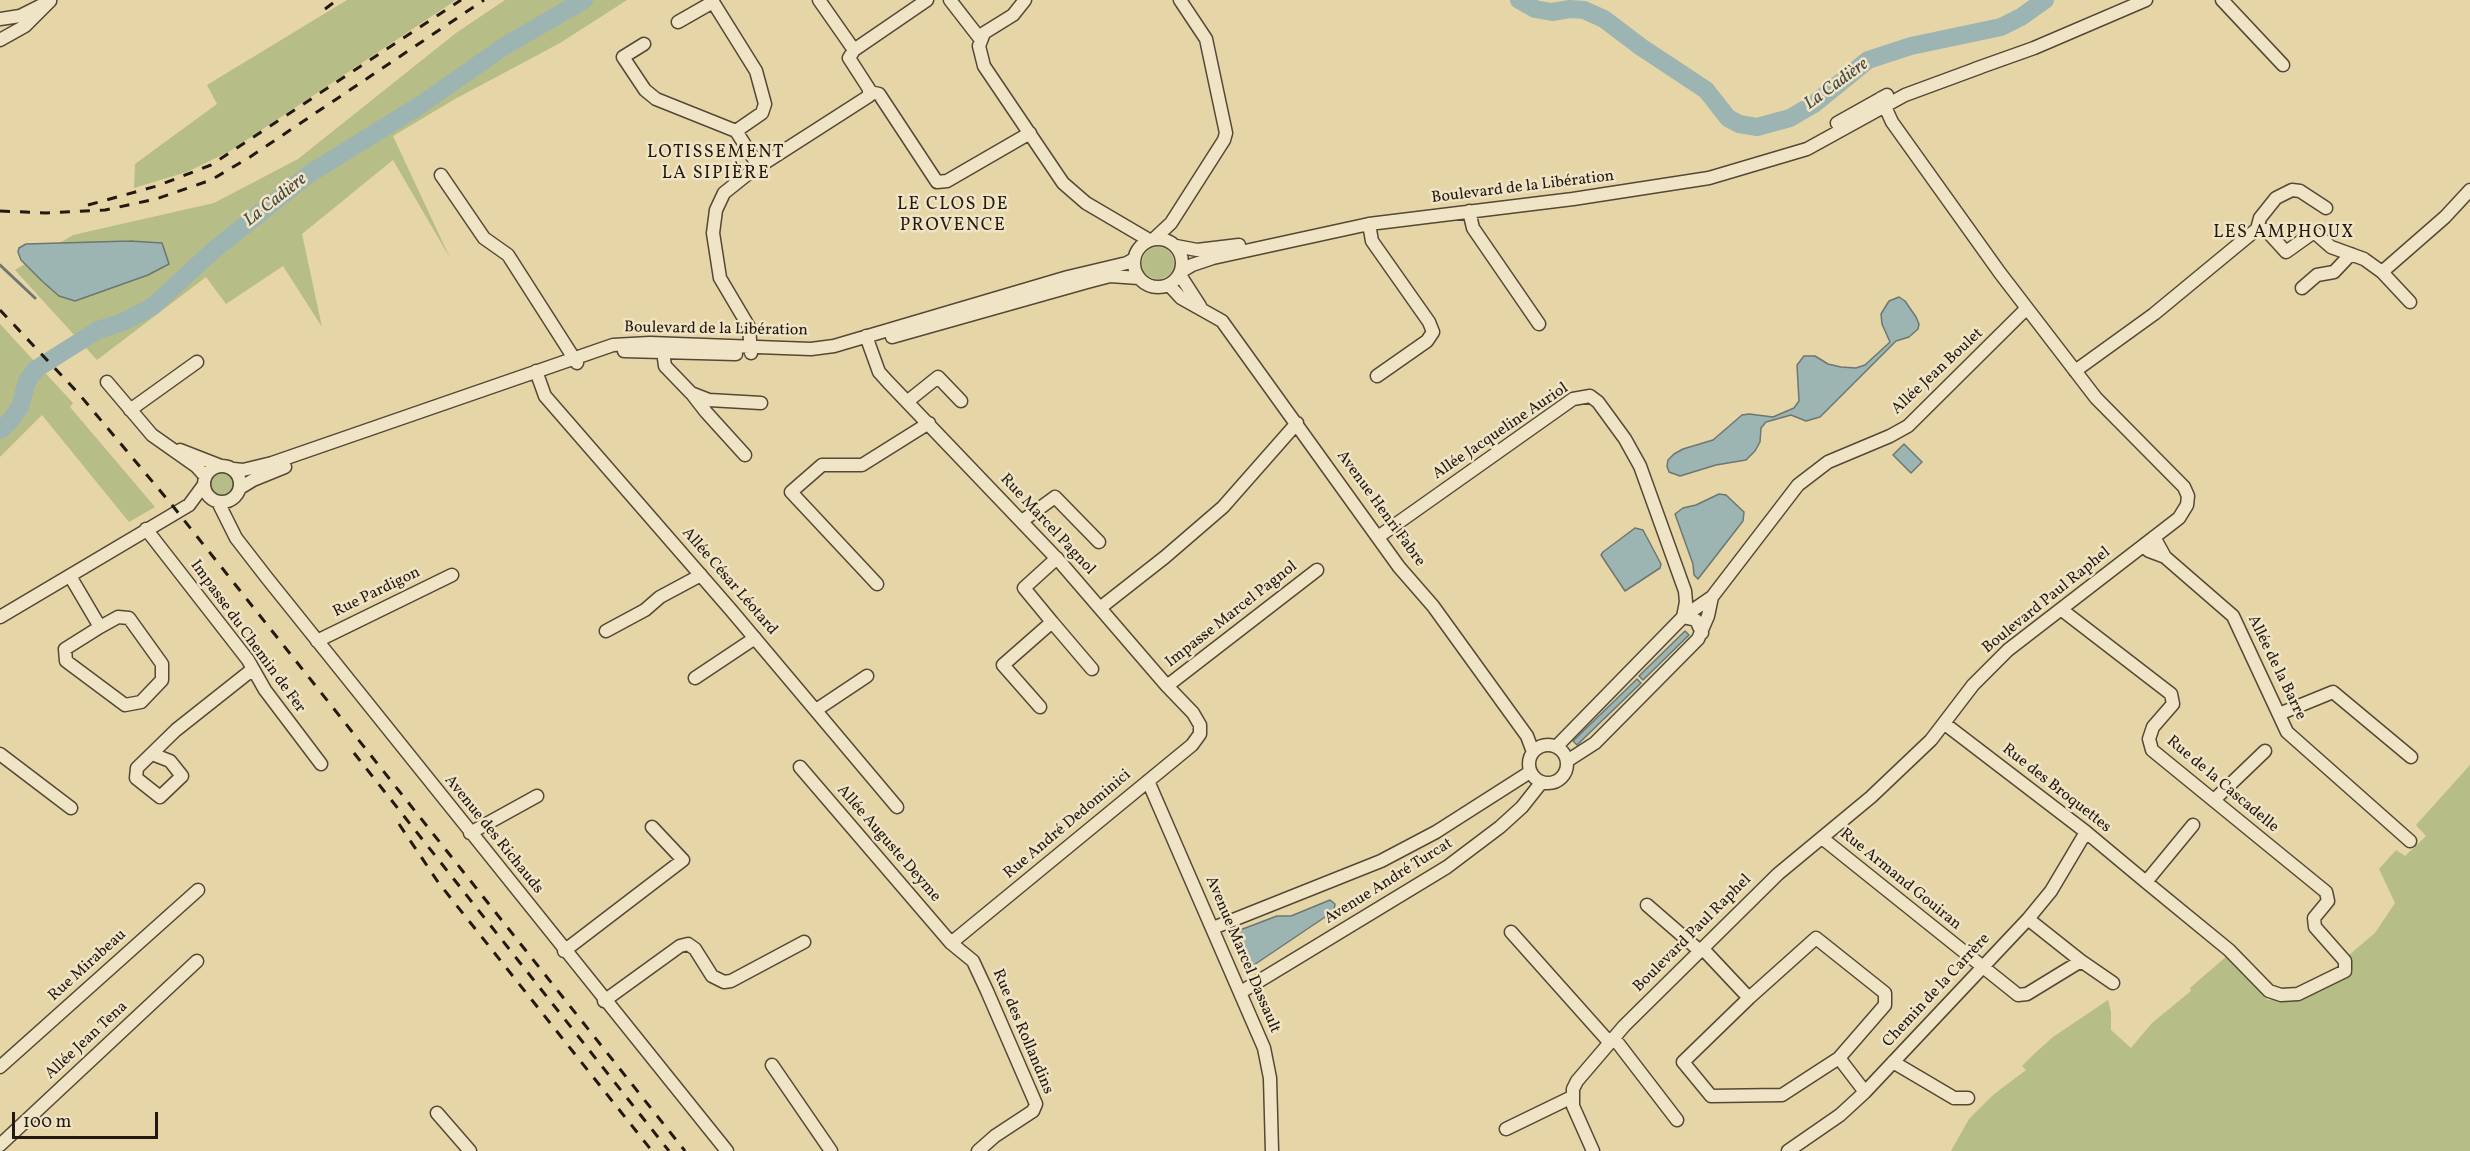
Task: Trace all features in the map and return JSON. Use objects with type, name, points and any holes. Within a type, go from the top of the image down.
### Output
[{"type":"street","points":[[0,19],[20,16],[50,0]]},
{"type":"street","points":[[0,40],[25,26],[50,0]]},
{"type":"street","points":[[819,0],[854,50]]},
{"type":"street","points":[[751,350],[749,327],[720,278],[713,233],[716,210],[724,193],[759,167],[869,96],[870,89],[849,58],[854,50],[927,0]]},
{"type":"street","points":[[950,0],[981,40],[984,33],[1013,15],[1025,0]]},
{"type":"street","points":[[1139,278],[1134,259],[1148,241],[1171,224],[1224,140],[1226,129],[1206,39],[1180,0]]},
{"type":"street","name":"Boulevard de la Libération","points":[[867,340],[1110,276],[1139,278],[1156,287],[1169,285],[1192,265],[1213,258],[1370,224],[1709,178],[1807,149],[1882,102],[2034,48],[2146,0]]},
{"type":"street","points":[[2222,0],[2283,65]]},
{"type":"street","points":[[678,22],[713,2],[756,71],[765,104],[762,113],[736,131]]},
{"type":"street","name":"Boulevard de la Libération","points":[[981,40],[979,46],[984,66],[1063,183],[1086,203],[1148,241],[1197,250],[1279,243]]},
{"type":"street","points":[[644,44],[623,57],[645,90],[656,99],[736,131],[759,167]]},
{"type":"street","points":[[869,92],[879,94],[937,182],[947,181],[1030,133]]},
{"type":"street","name":"Boulevard Paul Raphel","points":[[1572,1097],[1577,1081],[1612,1040],[1778,874],[1910,761],[1945,724],[1974,685],[2008,650],[2183,513],[2187,501],[2186,492],[2103,405],[2027,308],[1892,122],[1882,102]]},
{"type":"street","points":[[441,175],[484,238],[508,255],[576,360]]},
{"type":"street","points":[[2075,370],[2154,314],[2257,229],[2260,218],[2277,198],[2292,189],[2300,191],[2326,208]]},
{"type":"street","points":[[2382,272],[2445,217],[2470,190]]},
{"type":"street","points":[[1470,211],[1473,228],[1522,296],[1539,324]]},
{"type":"street","points":[[1171,224],[1174,244],[1183,258],[1181,273]]},
{"type":"street","points":[[1370,224],[1372,241],[1429,322],[1433,332],[1427,341],[1377,375]]},
{"type":"street","points":[[2257,229],[2266,230],[2284,251],[2291,250],[2314,232],[2331,247],[2364,259],[2382,272],[2410,302]]},
{"type":"street","points":[[2302,288],[2317,275],[2334,272],[2351,254]]},
{"type":"street","name":"Boulevard de la Libération","points":[[237,493],[275,471],[576,360],[615,352],[662,348],[751,350],[811,357],[832,354],[867,340],[1134,259]]},
{"type":"street","name":"Avenue Henri Fabre","points":[[1181,273],[1201,308]]},
{"type":"street","name":"Avenue Henri Fabre","points":[[1169,285],[1181,298],[1222,321],[1399,567],[1433,606],[1527,736],[1544,748]]},
{"type":"street","name":"Allée Jean Boulet","points":[[1712,597],[1798,485],[1828,462],[1908,426],[2027,308]]},
{"type":"street","name":"Rue Marcel Pagnol","points":[[867,340],[879,372],[1057,558],[1197,718],[1200,730]]},
{"type":"street","points":[[662,348],[665,366],[692,393],[745,455]]},
{"type":"street","points":[[130,411],[197,362]]},
{"type":"street","name":"Boulevard de la Libération","points":[[227,468],[243,470],[272,463],[537,375]]},
{"type":"street","name":"Allée César Léotard","points":[[537,375],[545,396],[755,638],[897,807]]},
{"type":"street","points":[[908,402],[938,377],[961,401]]},
{"type":"street","points":[[107,382],[152,435],[196,466],[204,481],[207,495],[216,502]]},
{"type":"street","points":[[692,393],[709,400],[761,403]]},
{"type":"street","name":"Allée Jacqueline Auriol","points":[[1378,537],[1565,404],[1578,397],[1590,396],[1598,402],[1625,439],[1640,466],[1685,591],[1686,602],[1683,617]]},
{"type":"street","points":[[877,584],[791,492],[822,465],[862,465],[928,423]]},
{"type":"street","points":[[1100,608],[1165,557],[1223,507],[1297,423]]},
{"type":"street","points":[[172,449],[194,454],[227,468],[239,478],[236,538]]},
{"type":"street","points":[[189,505],[209,471],[227,468]]},
{"type":"street","points":[[0,617],[189,505],[227,502],[237,493]]},
{"type":"street","points":[[1022,521],[1054,497],[1099,542]]},
{"type":"street","name":"Avenue des Richauds","points":[[216,502],[236,538],[604,1001],[727,1151]]},
{"type":"street","name":"Impasse du Chemin de Fer","points":[[146,529],[248,660],[252,669],[321,764]]},
{"type":"street","name":"Allée de la Barre","points":[[2154,537],[2165,557],[2233,616],[2287,732],[2410,841]]},
{"type":"street","name":"Allée de la Barre","points":[[2143,546],[2165,557]]},
{"type":"street","points":[[1057,558],[1024,588],[1092,669]]},
{"type":"street","name":"Impasse Marcel Pagnol","points":[[1167,686],[1317,570]]},
{"type":"street","name":"Rue Pardigon","points":[[317,640],[452,575]]},
{"type":"street","points":[[606,631],[645,610],[660,597],[701,575]]},
{"type":"street","points":[[70,576],[100,627]]},
{"type":"street","points":[[1544,748],[1561,750],[1567,761],[1562,778],[1552,783],[1541,783],[1530,772],[1529,758],[1544,748],[1683,617],[1712,597]]},
{"type":"street","points":[[1567,761],[1595,743],[1702,633],[1712,597]]},
{"type":"street","name":"Rue de la Cascadelle","points":[[2062,610],[2171,694],[2173,704],[2153,728],[2149,739],[2152,750],[2326,892],[2328,901],[2314,918],[2315,927],[2345,961],[2345,971]]},
{"type":"street","points":[[118,617],[129,618],[162,664],[162,680],[141,702],[124,705],[66,661],[65,649],[100,627],[118,617]]},
{"type":"street","points":[[1683,617],[1696,620],[1702,633]]},
{"type":"street","points":[[1040,707],[1003,665],[1052,622]]},
{"type":"street","points":[[695,678],[755,638]]},
{"type":"street","points":[[152,754],[176,730],[252,669]]},
{"type":"street","points":[[816,710],[867,676]]},
{"type":"street","points":[[2279,714],[2333,692],[2411,757]]},
{"type":"street","name":"Rue des Broquettes","points":[[1945,724],[2086,832],[2229,950],[2269,991],[2281,995],[2298,994],[2345,971]]},
{"type":"street","name":"Rue André Dedominici","points":[[951,943],[1192,746],[1200,730]]},
{"type":"street","points":[[2214,800],[2265,751]]},
{"type":"street","points":[[0,754],[71,808]]},
{"type":"street","name":"Allée Auguste Deyme","points":[[800,767],[951,943]]},
{"type":"street","name":"Avenue André Turcat","points":[[1213,928],[1381,861],[1445,826],[1530,772]]},
{"type":"street","name":"Avenue Marcel Dassault","points":[[1148,781],[1260,1035],[1268,1064],[1272,1151]]},
{"type":"street","name":"Avenue André Turcat","points":[[1241,992],[1447,867],[1500,827],[1522,807],[1541,783]]},
{"type":"street","points":[[470,833],[537,796]]},
{"type":"street","points":[[2146,882],[2193,825]]},
{"type":"street","points":[[564,951],[683,860],[652,827]]},
{"type":"street","name":"Chemin de la Carrère","points":[[1788,1151],[1840,1115],[1865,1092],[2028,919],[2050,891],[2086,832]]},
{"type":"street","name":"Rue Armand Gouiran","points":[[1822,838],[2018,995],[2027,994],[2081,961]]},
{"type":"street","name":"Rue Mirabeau","points":[[1,1065],[198,890]]},
{"type":"street","points":[[1647,905],[1701,950],[1749,998]]},
{"type":"street","points":[[2028,919],[2113,983]]},
{"type":"street","points":[[1511,932],[1612,1040],[1677,1120]]},
{"type":"street","points":[[1816,938],[1885,993],[1885,1005],[1839,1058],[1782,1095],[1711,1096],[1683,1062],[1749,998],[1816,938]]},
{"type":"street","points":[[604,1001],[680,946],[688,944],[695,949],[712,976],[724,982],[731,981],[804,942]]},
{"type":"street","name":"Rue des Rollandins","points":[[951,943],[973,961],[1036,1101],[1033,1111],[995,1136],[986,1148]]},
{"type":"street","name":"Allée Jean Tena","points":[[0,1145],[197,961]]},
{"type":"street","points":[[1839,1058],[1865,1092]]},
{"type":"street","points":[[1893,1062],[1953,1098],[1968,1098]]},
{"type":"street","points":[[772,1065],[831,1151]]},
{"type":"street","points":[[1506,1129],[1572,1097],[1572,1106],[1593,1151]]},
{"type":"street","points":[[437,1113],[470,1151]]},
{"type":"green space","points":[[347,0],[456,0],[230,151],[187,172],[134,188],[135,164],[217,104],[207,85]]},
{"type":"green space","points":[[505,0],[627,0],[560,43],[455,99],[393,136],[450,258],[393,160],[302,234],[322,327],[283,266],[226,304],[206,277],[97,360],[15,270],[73,235],[214,203],[298,159],[456,33]]},
{"type":"green space","points":[[1158,247],[1169,252],[1174,263],[1169,274],[1158,279],[1147,274],[1142,263],[1147,252]]},
{"type":"green space","points":[[0,324],[73,403],[70,407],[155,507],[129,522],[42,415],[0,457]]},
{"type":"green space","points":[[223,473],[232,476],[235,485],[232,494],[223,497],[214,494],[211,485],[214,476]]},
{"type":"green space","points":[[2470,765],[2470,1151],[1951,1151],[1969,1119],[1993,1095],[2026,1070],[2022,1066],[2033,1055],[2053,1037],[2108,1000],[2111,1030],[2131,1048],[2152,1023],[2191,991],[2190,988],[2227,956],[2268,1000],[2305,997],[2353,972],[2349,955],[2375,933],[2395,903],[2379,869],[2396,850],[2405,856],[2426,836],[2416,825]]},
{"type":"water","points":[[130,241],[162,243],[169,264],[148,275],[75,301],[59,296],[21,260],[18,252],[19,248],[26,244]]},
{"type":"water","points":[[1899,297],[1905,301],[1916,317],[1919,324],[1918,329],[1909,337],[1896,341],[1820,417],[1806,421],[1791,415],[1766,422],[1761,428],[1760,442],[1746,460],[1716,465],[1680,476],[1669,472],[1668,460],[1674,454],[1713,440],[1742,415],[1773,417],[1794,408],[1799,401],[1797,365],[1804,356],[1815,356],[1828,364],[1841,367],[1856,368],[1865,365],[1890,342],[1882,324],[1881,314],[1889,301]]},
{"type":"water","points":[[1904,444],[1922,462],[1911,473],[1893,455]]},
{"type":"water","points":[[1719,494],[1726,495],[1744,512],[1743,521],[1698,579],[1694,575],[1693,564],[1675,514],[1683,508],[1696,505]]},
{"type":"water","points":[[1635,528],[1643,530],[1661,564],[1660,568],[1625,591],[1601,555]]},
{"type":"water","points":[[1685,631],[1689,635],[1643,680],[1639,676]]},
{"type":"water","points":[[1637,679],[1641,683],[1577,745],[1573,741]]},
{"type":"water","points":[[1330,900],[1335,904],[1334,911],[1248,969],[1232,933],[1277,916],[1291,916]]},
{"type":"waterway","name":"La Cadière","points":[[0,430],[20,407],[27,381],[36,369],[98,330],[123,322],[152,307],[215,249],[309,174],[422,104],[503,47],[584,0]]},
{"type":"waterway","name":"La Cadière","points":[[1519,0],[1535,9],[1552,12],[1570,9],[1584,10],[1604,19],[1641,47],[1706,90],[1728,118],[1739,124],[1757,127],[1790,118],[1814,104],[1868,60],[1911,46],[2001,27],[2021,17],[2045,0]]},
{"type":"waterway","points":[[0,265],[35,298]]},
{"type":"railway","points":[[325,9],[337,0]]},
{"type":"railway","points":[[88,205],[157,186],[211,165],[461,0]]},
{"type":"railway","points":[[0,211],[46,213],[105,210],[156,199],[211,180],[250,157],[484,0]]},
{"type":"railway","points":[[0,310],[79,394],[172,505],[685,1151]]},
{"type":"railway","points":[[354,753],[669,1151]]},
{"type":"railway","points":[[399,824],[438,882],[652,1151]]},
{"type":"district","name":"LOTISSEMENT LA SIPIÈRE","points":[[716,164]]},
{"type":"district","name":"LE CLOS DE PROVENCE","points":[[953,216]]},
{"type":"district","name":"LES AMPHOUX","points":[[2284,234]]}]
